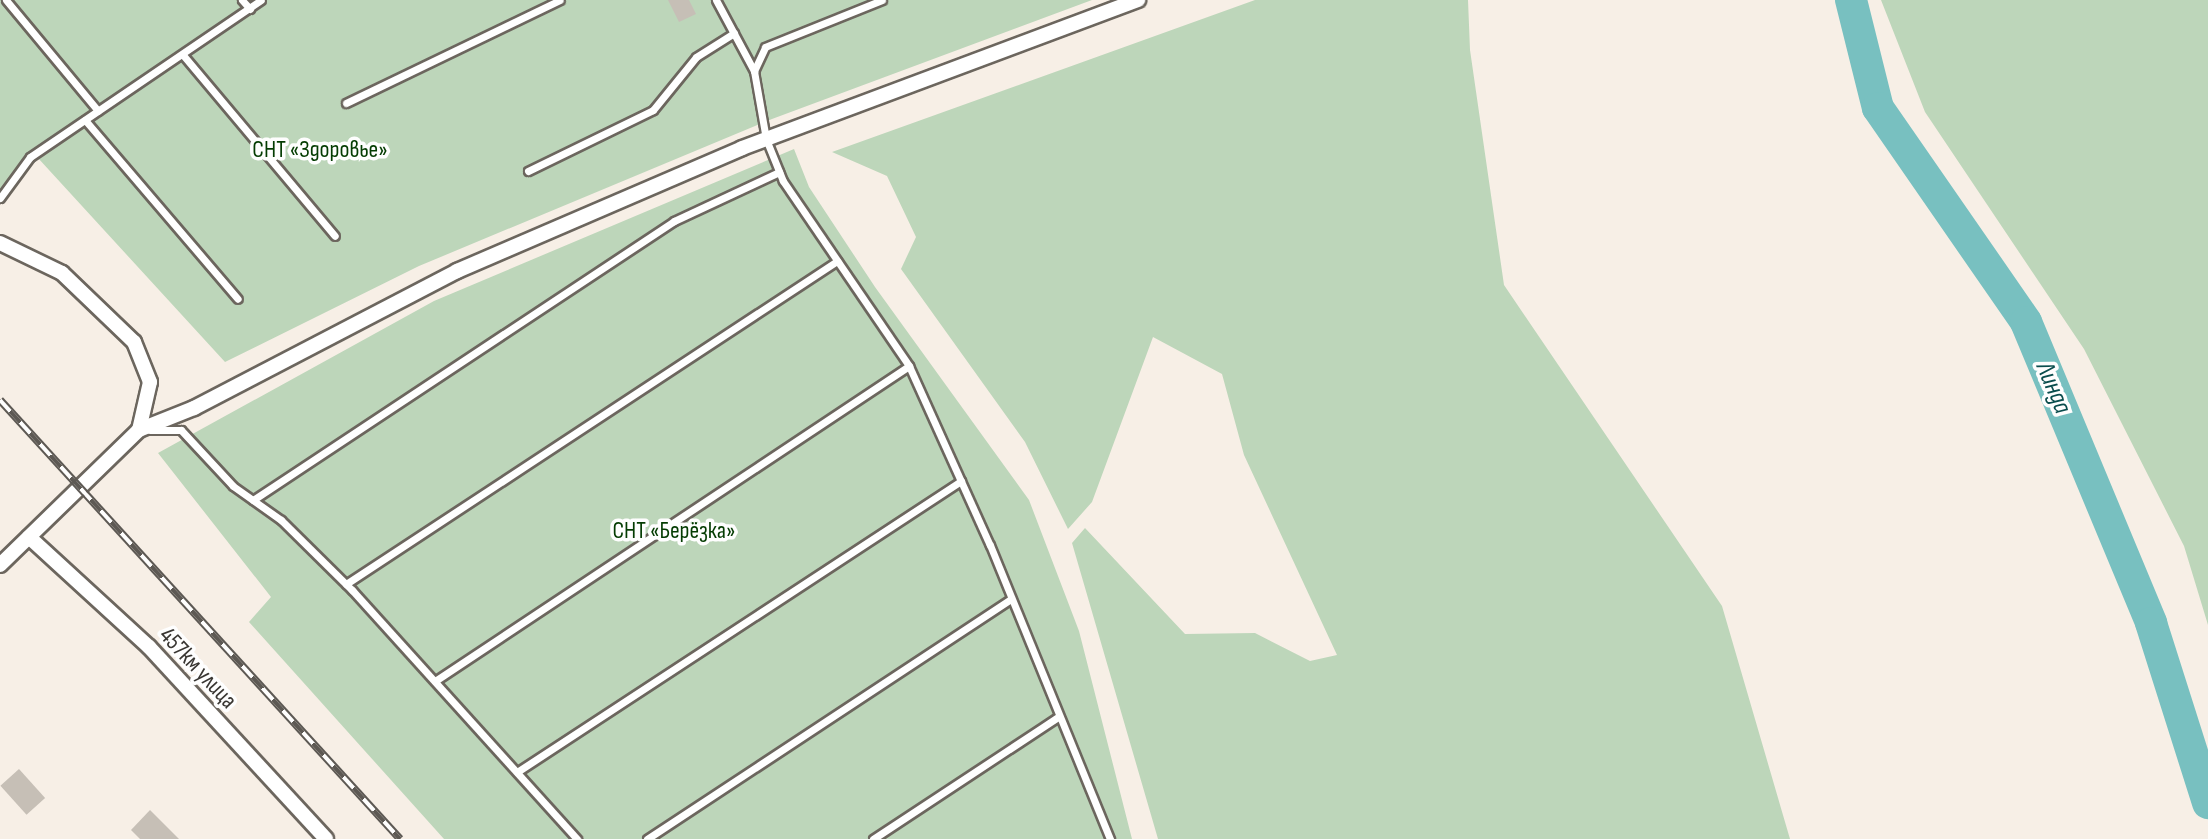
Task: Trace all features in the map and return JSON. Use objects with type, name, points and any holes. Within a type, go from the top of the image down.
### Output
[{"type":"street","points":[[0,565],[139,430],[194,408],[457,271],[766,139],[1138,0]]},
{"type":"street","points":[[0,243],[62,273],[134,342],[150,382],[139,430]]},
{"type":"street","name":"457км улица","points":[[29,537],[149,647],[326,839]]},
{"type":"lane","points":[[6,0],[98,111]]},
{"type":"lane","points":[[242,0],[250,9]]},
{"type":"lane","points":[[0,198],[30,157],[261,0]]},
{"type":"lane","points":[[346,103],[560,0]]},
{"type":"lane","points":[[716,0],[754,71],[766,139],[779,172],[909,366],[1011,599],[1107,838]]},
{"type":"lane","points":[[754,71],[765,47],[882,0]]},
{"type":"lane","points":[[528,171],[653,110],[696,57],[734,33]]},
{"type":"lane","points":[[183,55],[335,236]]},
{"type":"lane","points":[[85,120],[238,299]]},
{"type":"lane","points":[[253,500],[674,221],[779,172]]},
{"type":"lane","points":[[346,584],[837,261]]},
{"type":"lane","points":[[435,681],[909,366]]},
{"type":"lane","points":[[139,430],[181,430],[253,500],[281,520],[346,584],[577,839]]},
{"type":"lane","points":[[517,772],[961,481]]},
{"type":"lane","points":[[647,839],[1011,599]]},
{"type":"lane","points":[[873,839],[1058,717]]},
{"type":"green space","name":"СНТ «Здоровье»","points":[[0,0],[1092,0],[772,119],[419,266],[225,362],[38,158],[0,193]]},
{"type":"green space","points":[[1255,0],[1468,0],[1470,50],[1504,285],[1722,606],[1790,839],[1158,839],[1072,543],[1085,528],[1185,634],[1255,633],[1310,661],[1337,655],[1244,455],[1222,374],[1153,337],[1092,502],[1068,529],[1025,442],[901,269],[916,237],[887,176],[832,152]]},
{"type":"green space","points":[[1881,0],[2208,0],[2208,625],[2184,546],[2084,349],[1925,112]]},
{"type":"green space","name":"СНТ «Берёзка»","points":[[794,149],[809,187],[875,287],[1029,500],[1079,631],[1132,839],[444,839],[249,622],[271,597],[158,453],[434,301]]},
{"type":"building","points":[[668,0],[689,0],[696,14],[679,22]]},
{"type":"building","points":[[19,769],[45,798],[27,815],[0,786]]},
{"type":"building","points":[[150,810],[179,839],[140,839],[131,830]]},
{"type":"waterway","name":"Линда","points":[[1851,0],[1878,108],[2026,322],[2151,623],[2208,803]]},
{"type":"railway","points":[[0,400],[400,839]]}]
